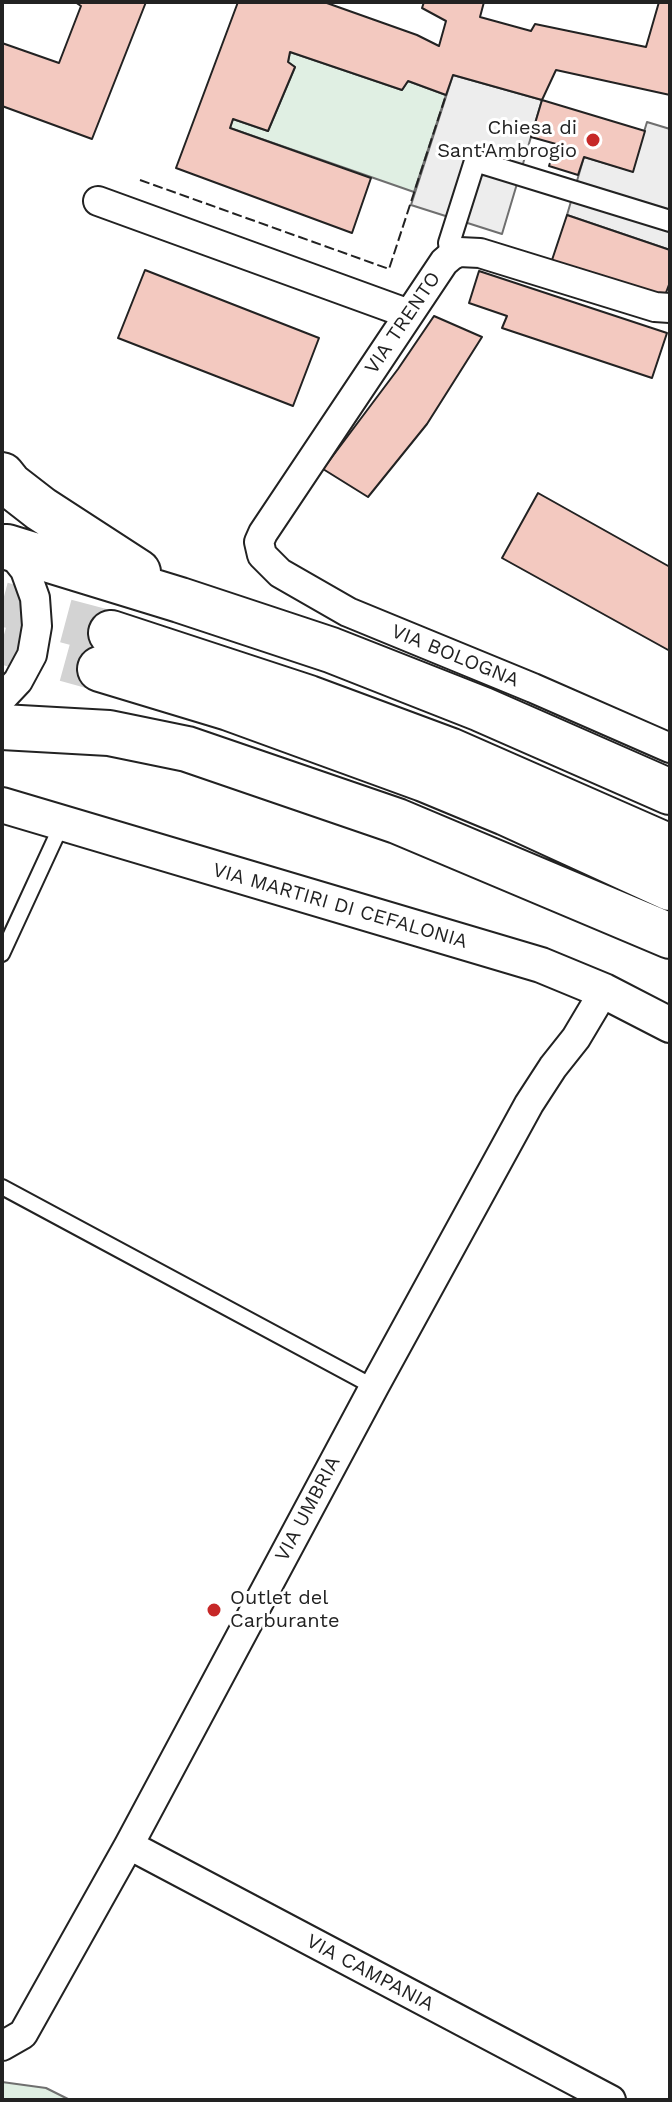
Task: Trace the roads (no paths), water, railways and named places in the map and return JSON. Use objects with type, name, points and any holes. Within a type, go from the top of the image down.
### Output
[{"type":"highway","points":[[2,475],[41,509],[180,600]]},
{"type":"highway","points":[[5,545],[331,650],[481,709],[670,792]]},
{"type":"highway","points":[[670,847],[435,745],[309,698],[106,651],[229,708],[410,774],[506,813],[670,888]]},
{"type":"highway","points":[[2,727],[109,733],[187,749],[397,821],[670,936]]},
{"type":"street","points":[[451,256],[449,243],[475,161],[670,221]]},
{"type":"street","points":[[98,201],[409,314]]},
{"type":"street","name":"VIA TRENTO","points":[[259,542],[409,314],[451,256],[459,252],[480,253],[655,307],[670,308]]},
{"type":"street","name":"VIA BOLOGNA","points":[[259,542],[262,555],[280,573],[348,612],[670,748]]},
{"type":"street","points":[[2,698],[18,681],[32,655],[37,626],[35,598],[25,570],[5,545]]},
{"type":"street","name":"VIA MARTIRI DI CEFALONIA","points":[[2,805],[541,965],[604,991],[670,1025]]},
{"type":"street","name":"VIA UMBRIA","points":[[12,2040],[129,1845],[529,1104],[576,1038],[604,991]]},
{"type":"street","name":"VIA CAMPANIA","points":[[129,1845],[611,2100]]},
{"type":"lane","points":[[2,954],[62,824]]},
{"type":"lane","points":[[2,1187],[374,1387]]},
{"type":"tunnel","points":[[2,604],[111,633]]},
{"type":"tunnel","points":[[2,642],[100,669]]},
{"type":"place","name":"Chiesa di Sant'Ambrogio","points":[[593,140]]},
{"type":"place","name":"Outlet del Carburante","points":[[214,1610]]}]
